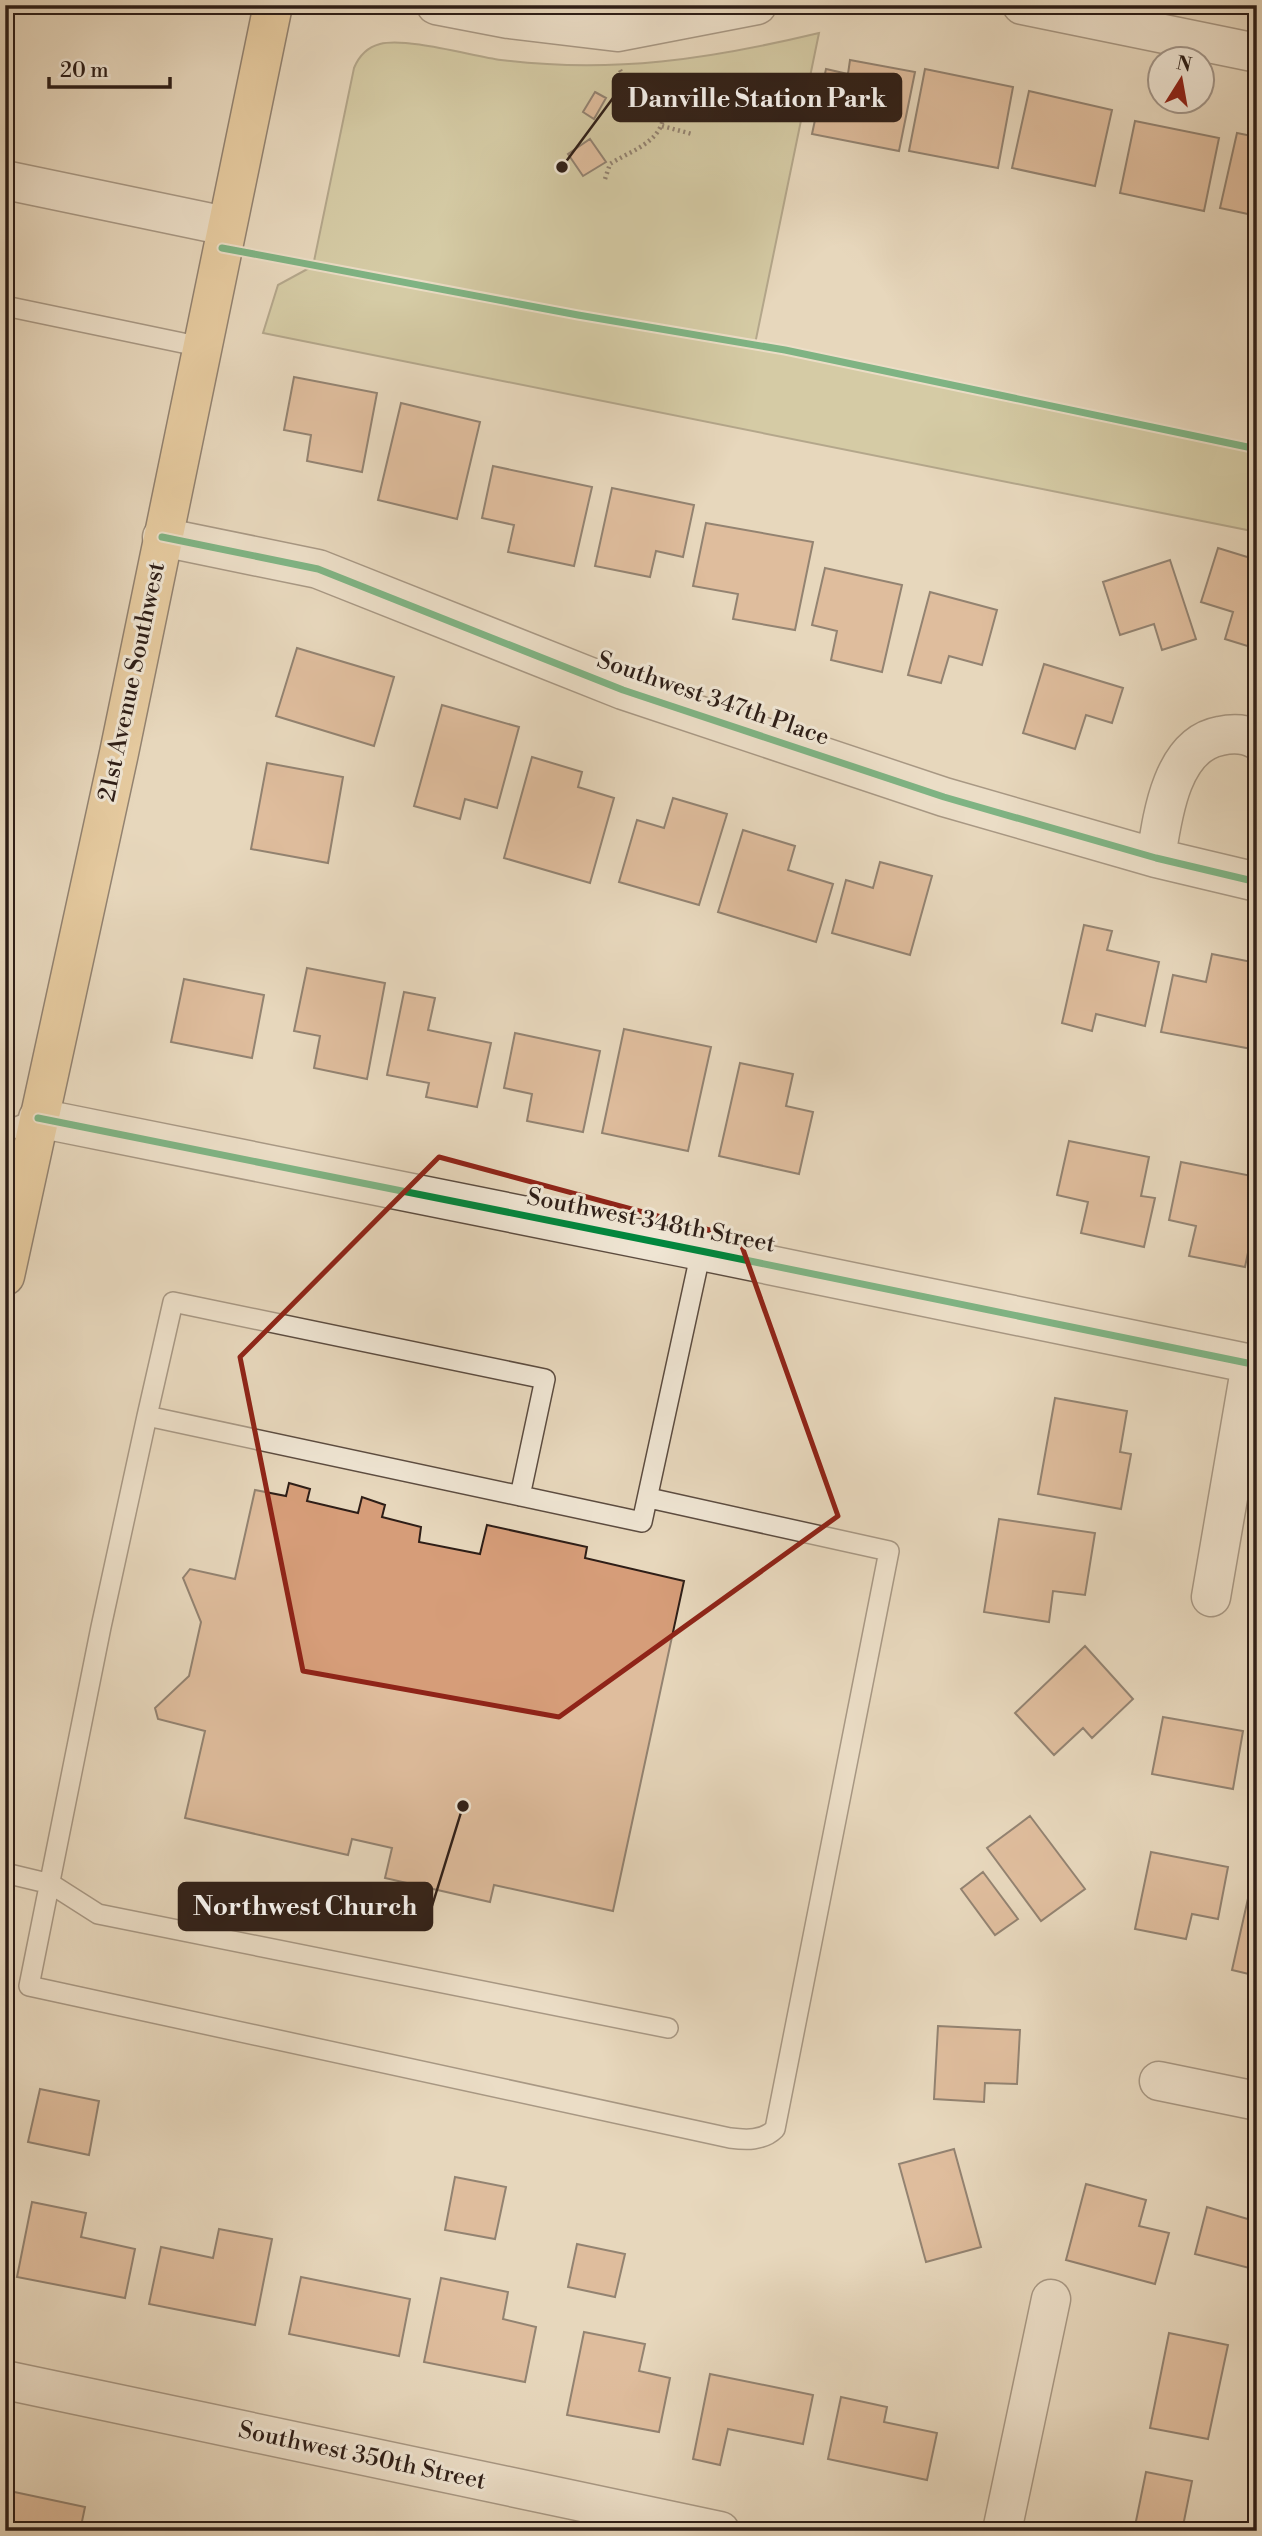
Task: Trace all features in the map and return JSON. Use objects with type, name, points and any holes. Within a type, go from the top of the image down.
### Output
[{"type":"main road","name":"21st Avenue Southwest","points":[[5,1276],[22,1125],[119,753],[226,226],[274,5]]},
{"type":"street","points":[[436,5],[509,19],[617,32],[757,5]]},
{"type":"street","points":[[1022,5],[1257,53]]},
{"type":"street","points":[[5,180],[226,226]]},
{"type":"street","name":"Southwest 347th Place","points":[[162,537],[318,569],[623,690],[944,797],[1156,858],[1257,882]]},
{"type":"street","points":[[1156,858],[1163,810],[1174,779],[1189,755],[1208,738],[1234,733],[1257,740]]},
{"type":"street","name":"Southwest 348th Street","points":[[22,1125],[701,1251],[1254,1364]]},
{"type":"street","points":[[1211,1597],[1254,1364]]},
{"type":"street","points":[[1159,2081],[1257,2101]]},
{"type":"street","points":[[1002,2531],[1051,2299]]},
{"type":"street","name":"Southwest 350th Street","points":[[5,2381],[720,2531]]},
{"type":"lane","points":[[5,306],[202,347]]},
{"type":"lane","points":[[147,1416],[642,1522],[701,1251]]},
{"type":"lane","points":[[520,1496],[545,1379],[173,1302],[101,1627],[29,1986],[730,2138],[756,2139],[768,2135],[775,2129],[890,1551],[649,1498]]},
{"type":"lane","points":[[5,1873],[51,1884],[98,1914],[668,2028]]},
{"type":"path","points":[[605,178],[610,164],[652,139],[662,126],[664,112],[656,100],[641,92],[621,74],[616,62],[617,32]]},
{"type":"path","points":[[662,126],[692,134]]},
{"type":"highlighted area","points":[[439,1157],[739,1238],[838,1516],[559,1717],[303,1671],[240,1357]]},
{"type":"shaded area","points":[[819,33],[755,344],[1257,449],[1257,532],[263,333],[278,285],[313,266],[354,68],[361,56],[372,47],[406,43],[501,60],[542,64],[622,64],[700,57]]},
{"type":"building","points":[[850,60],[915,72],[899,151],[812,134],[826,69],[848,74]]},
{"type":"building","points":[[925,69],[1013,87],[998,168],[909,151]]},
{"type":"building","points":[[1029,91],[1112,110],[1095,186],[1012,168]]},
{"type":"building","points":[[595,92],[606,98],[594,119],[583,112]]},
{"type":"building","points":[[1135,121],[1219,138],[1204,211],[1120,193]]},
{"type":"building","points":[[1237,133],[1257,137],[1257,216],[1220,208]]},
{"type":"building","points":[[590,139],[606,162],[583,176],[568,154]]},
{"type":"building","points":[[294,377],[377,393],[362,472],[307,461],[311,435],[284,430]]},
{"type":"building","points":[[401,403],[480,422],[457,519],[378,500]]},
{"type":"building","points":[[493,466],[592,487],[574,566],[508,552],[514,525],[482,518]]},
{"type":"building","points":[[612,488],[694,505],[683,557],[656,551],[650,577],[595,566]]},
{"type":"building","points":[[706,523],[813,542],[795,630],[733,619],[738,594],[693,586]]},
{"type":"building","points":[[1218,548],[1257,560],[1257,649],[1225,639],[1233,612],[1201,602]]},
{"type":"building","points":[[1170,560],[1196,639],[1162,650],[1154,624],[1120,635],[1103,582]]},
{"type":"building","points":[[825,568],[902,585],[882,672],[831,660],[837,631],[812,625]]},
{"type":"building","points":[[930,592],[997,610],[982,665],[949,656],[941,683],[908,675]]},
{"type":"building","points":[[297,648],[394,677],[374,746],[276,716]]},
{"type":"building","points":[[1044,664],[1123,688],[1112,723],[1086,715],[1075,749],[1023,733]]},
{"type":"building","points":[[442,705],[519,727],[497,808],[465,799],[460,819],[414,806]]},
{"type":"building","points":[[532,757],[582,772],[578,787],[614,798],[590,883],[504,858]]},
{"type":"building","points":[[267,763],[343,777],[328,863],[251,849]]},
{"type":"building","points":[[673,798],[727,814],[699,905],[619,882],[637,820],[664,828]]},
{"type":"building","points":[[743,830],[795,846],[788,870],[833,884],[816,942],[718,912]]},
{"type":"building","points":[[880,862],[932,876],[910,955],[832,933],[846,880],[873,888]]},
{"type":"building","points":[[1084,925],[1112,931],[1107,950],[1159,962],[1145,1026],[1096,1014],[1092,1031],[1062,1023]]},
{"type":"building","points":[[1212,954],[1257,963],[1257,1050],[1161,1032],[1173,975],[1206,982]]},
{"type":"building","points":[[307,968],[385,983],[367,1079],[314,1068],[320,1036],[294,1031]]},
{"type":"building","points":[[184,979],[264,995],[252,1058],[171,1042]]},
{"type":"building","points":[[404,992],[435,998],[428,1030],[491,1043],[477,1107],[426,1097],[429,1083],[387,1075]]},
{"type":"building","points":[[624,1029],[711,1047],[688,1151],[602,1133]]},
{"type":"building","points":[[515,1033],[600,1051],[583,1132],[527,1121],[532,1094],[504,1088]]},
{"type":"building","points":[[740,1063],[793,1074],[786,1106],[813,1112],[799,1174],[719,1156]]},
{"type":"building","points":[[1069,1141],[1149,1157],[1141,1196],[1155,1198],[1144,1247],[1081,1233],[1088,1202],[1057,1195]]},
{"type":"building","points":[[1181,1162],[1257,1177],[1257,1209],[1245,1267],[1189,1256],[1196,1226],[1169,1220]]},
{"type":"building","points":[[1055,1398],[1127,1411],[1120,1452],[1131,1454],[1121,1509],[1038,1494]]},
{"type":"building","points":[[289,1483],[310,1489],[307,1501],[358,1513],[362,1497],[385,1505],[382,1517],[421,1527],[419,1542],[480,1554],[487,1525],[587,1547],[585,1558],[684,1581],[613,1911],[494,1885],[490,1902],[385,1878],[392,1848],[352,1839],[348,1855],[185,1818],[205,1731],[158,1719],[155,1708],[189,1676],[201,1622],[183,1578],[190,1569],[235,1579],[255,1490],[286,1496]]},
{"type":"building","points":[[999,1519],[1095,1533],[1085,1595],[1053,1591],[1049,1622],[984,1612]]},
{"type":"building","points":[[1085,1646],[1133,1699],[1092,1738],[1083,1728],[1054,1755],[1015,1713]]},
{"type":"building","points":[[1163,1717],[1243,1731],[1233,1789],[1152,1774]]},
{"type":"building","points":[[1030,1816],[1085,1889],[1041,1921],[987,1848]]},
{"type":"building","points":[[1151,1852],[1228,1867],[1218,1919],[1192,1914],[1186,1939],[1135,1929]]},
{"type":"building","points":[[983,1872],[1018,1919],[995,1935],[961,1889]]},
{"type":"building","points":[[1249,1894],[1257,1895],[1257,1976],[1232,1970]]},
{"type":"building","points":[[938,2026],[1020,2030],[1017,2084],[985,2083],[984,2102],[934,2099]]},
{"type":"building","points":[[40,2089],[99,2101],[89,2155],[28,2142]]},
{"type":"building","points":[[954,2149],[981,2247],[926,2262],[899,2164]]},
{"type":"building","points":[[455,2177],[506,2187],[495,2239],[445,2230]]},
{"type":"building","points":[[1086,2184],[1146,2200],[1139,2226],[1169,2233],[1155,2284],[1066,2260]]},
{"type":"building","points":[[1257,2197],[1257,2270],[1195,2254],[1207,2207],[1251,2220]]},
{"type":"building","points":[[32,2202],[86,2213],[81,2237],[135,2249],[125,2298],[17,2277]]},
{"type":"building","points":[[219,2229],[272,2239],[255,2325],[149,2304],[161,2247],[213,2258]]},
{"type":"building","points":[[577,2244],[625,2254],[615,2297],[568,2287]]},
{"type":"building","points":[[301,2277],[410,2299],[399,2356],[289,2334]]},
{"type":"building","points":[[441,2278],[508,2292],[503,2319],[536,2327],[525,2382],[424,2362]]},
{"type":"building","points":[[584,2332],[645,2344],[639,2371],[670,2378],[659,2432],[567,2415]]},
{"type":"building","points":[[1169,2333],[1228,2345],[1208,2439],[1150,2428]]},
{"type":"building","points":[[710,2374],[813,2395],[803,2444],[728,2429],[720,2465],[693,2459]]},
{"type":"building","points":[[841,2397],[887,2407],[884,2422],[937,2433],[927,2480],[828,2459]]},
{"type":"building","points":[[1146,2472],[1192,2481],[1182,2531],[1134,2531]]},
{"type":"building","points":[[5,2490],[85,2507],[80,2531],[5,2531]]},
{"type":"cycle path","points":[[222,248],[578,315],[785,350],[1257,449]]},
{"type":"cycle path","points":[[162,537],[318,569],[623,690],[944,797],[1156,858],[1257,882]]},
{"type":"cycle path","points":[[38,1118],[1257,1365]]},
{"type":"place","name":"Danville Station Park","points":[[562,167]]},
{"type":"place","name":"Northwest Church","points":[[463,1806]]}]
